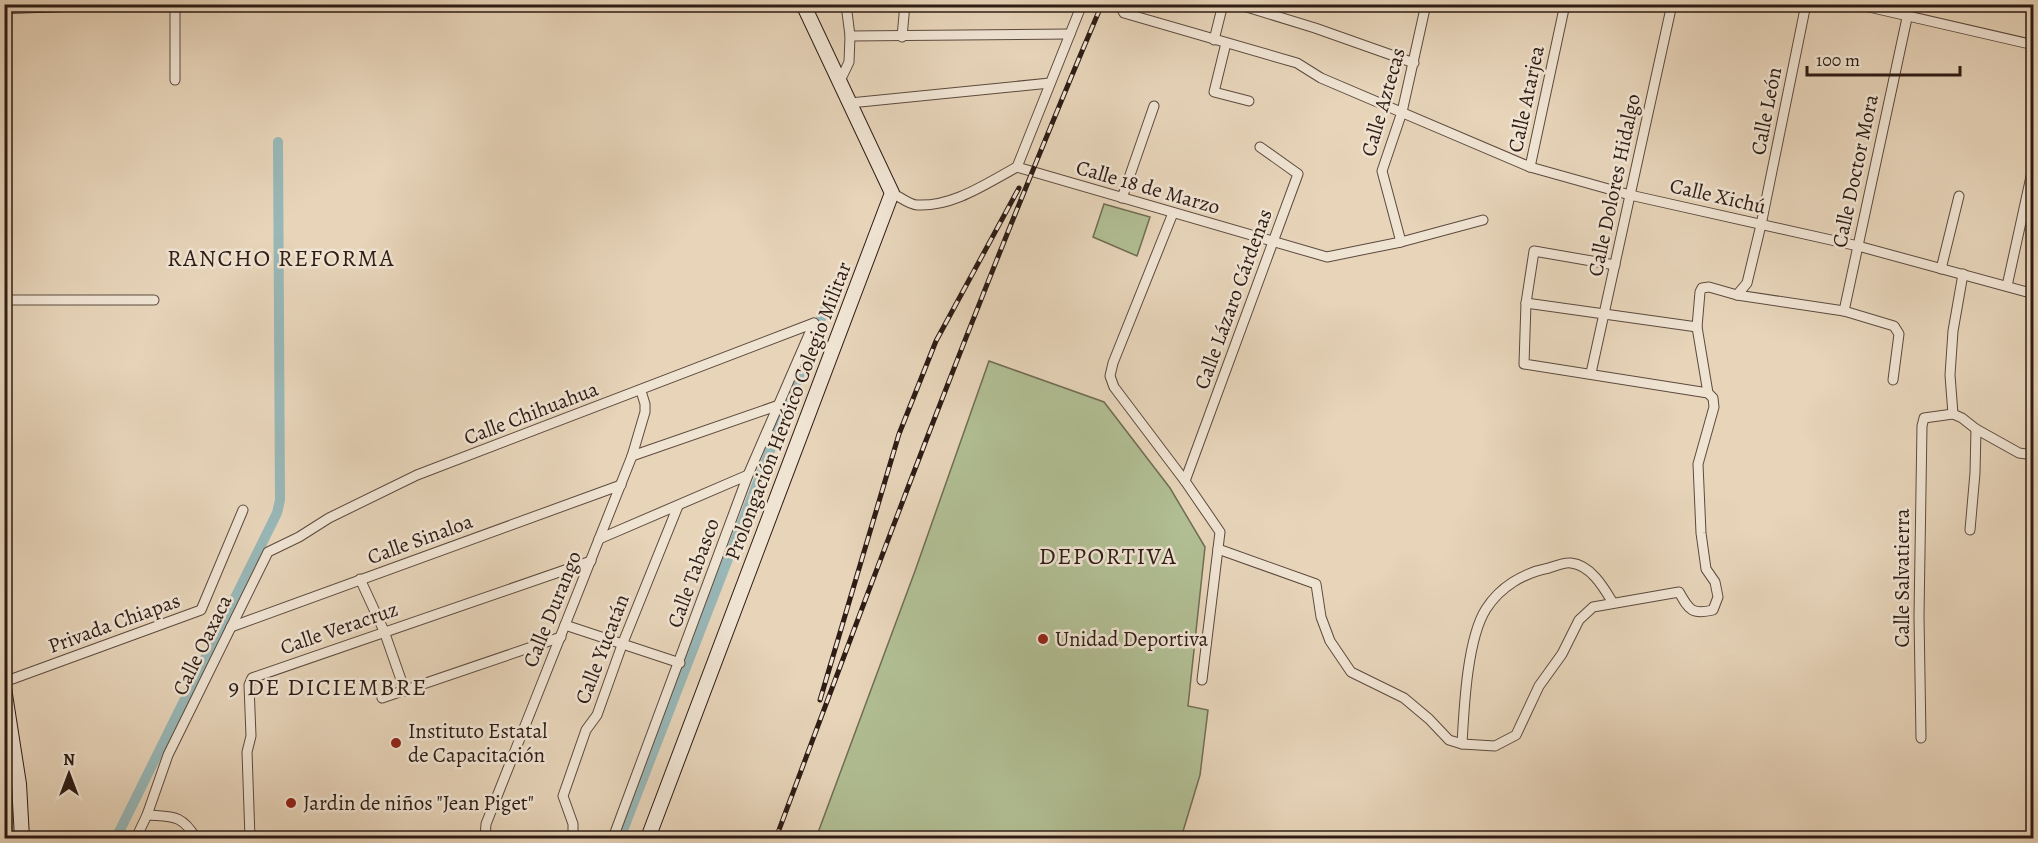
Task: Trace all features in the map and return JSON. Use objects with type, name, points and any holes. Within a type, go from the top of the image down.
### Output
[{"type":"street","points":[[4,6],[68,4]]},
{"type":"street","points":[[175,4],[175,80]]},
{"type":"street","points":[[803,4],[892,193],[916,205],[942,202],[969,193],[1017,167],[1082,4]]},
{"type":"street","points":[[840,81],[849,62],[850,36],[846,4]]},
{"type":"street","points":[[902,37],[904,4]]},
{"type":"street","points":[[1214,40],[1223,4]]},
{"type":"street","points":[[1237,4],[1315,28],[1414,63]]},
{"type":"street","name":"Calle Aztecas","points":[[1401,242],[1382,171],[1402,112],[1425,4]]},
{"type":"street","name":"Calle Atarjea","points":[[1530,167],[1566,4]]},
{"type":"street","name":"Calle Dolores Hidalgo","points":[[1591,373],[1672,4]]},
{"type":"street","name":"Calle León","points":[[1737,295],[1747,283],[1761,225],[1806,4]]},
{"type":"street","points":[[1856,4],[2034,45]]},
{"type":"street","name":"Calle Doctor Mora","points":[[1844,310],[1910,4]]},
{"type":"street","name":"Calle Xichú","points":[[1122,9],[1214,40],[1297,63],[1321,78],[1530,167],[1630,195],[1858,246],[2034,294]]},
{"type":"street","points":[[850,36],[1070,34]]},
{"type":"street","points":[[1226,43],[1214,92],[1249,101]]},
{"type":"street","points":[[850,103],[1050,83]]},
{"type":"street","points":[[1122,198],[1154,106]]},
{"type":"street","name":"Calle Lázaro Cárdenas","points":[[1185,481],[1298,174],[1260,147]]},
{"type":"street","points":[[2007,286],[2034,163]]},
{"type":"street","name":"Calle 18 de Marzo","points":[[1017,167],[1327,257],[1401,242],[1483,220]]},
{"type":"street","name":"Prolongación Heróico Colegio Militar","points":[[648,838],[892,193]]},
{"type":"street","points":[[1941,269],[1959,196]]},
{"type":"street","points":[[1173,213],[1113,363],[1110,376],[1114,387],[1185,481],[1220,532],[1202,680]]},
{"type":"street","points":[[1614,265],[1534,251],[1526,303],[1524,364],[1708,393]]},
{"type":"street","points":[[1963,274],[1953,331],[1951,364],[1953,414],[2019,453],[2034,455]]},
{"type":"street","points":[[1218,549],[1316,584],[1322,617],[1330,641],[1351,672],[1404,698],[1449,740],[1462,744],[1495,746],[1516,735],[1539,686],[1562,654],[1579,621],[1593,607],[1679,592],[1688,608],[1700,613],[1713,610],[1718,597],[1715,582],[1706,569],[1701,533],[1698,464],[1714,407],[1713,399],[1708,393],[1697,327],[1702,288],[1709,287],[1737,295],[1844,310],[1894,326],[1899,334],[1893,380]]},
{"type":"street","points":[[4,300],[154,300]]},
{"type":"street","points":[[1526,303],[1697,327]]},
{"type":"street","name":"Calle Chihuahua","points":[[268,552],[299,537],[329,518],[417,475],[814,323]]},
{"type":"street","name":"Calle Tabasco","points":[[613,838],[748,475],[814,323]]},
{"type":"street","name":"Calle Durango","points":[[485,838],[486,824],[632,456],[645,411],[641,391]]},
{"type":"street","points":[[632,456],[779,405]]},
{"type":"street","name":"Calle Salvatierra","points":[[1921,738],[1919,616],[1922,426],[1924,418],[1953,414]]},
{"type":"street","points":[[1970,530],[1976,429]]},
{"type":"street","points":[[599,539],[748,475]]},
{"type":"street","name":"Calle Sinaloa","points":[[231,627],[621,485]]},
{"type":"street","name":"Calle Yucatán","points":[[573,838],[573,824],[563,796],[586,730],[597,715],[621,645],[678,506]]},
{"type":"street","name":"Privada Chiapas","points":[[4,682],[201,610],[243,510]]},
{"type":"street","name":"Calle Oaxaca","points":[[136,838],[147,815],[168,755],[268,552]]},
{"type":"street","name":"Calle Veracruz","points":[[250,838],[247,752],[252,736],[249,685],[252,678],[591,561]]},
{"type":"street","points":[[1462,744],[1464,706],[1473,645],[1485,610],[1504,588],[1532,571],[1572,563],[1589,571],[1601,583],[1613,603]]},
{"type":"street","points":[[360,579],[384,632],[405,691]]},
{"type":"street","points":[[565,625],[680,663]]},
{"type":"street","points":[[382,698],[561,637]]},
{"type":"street","points":[[4,688],[19,784],[22,838]]},
{"type":"street","points":[[147,815],[178,817],[196,838]]},
{"type":"green space","points":[[1104,204],[1150,217],[1137,256],[1093,237]]},
{"type":"green space","name":"Unidad Deportiva","points":[[989,361],[1104,402],[1170,488],[1205,547],[1188,706],[1208,710],[1200,775],[1181,838],[816,838],[915,571]]},
{"type":"waterway","points":[[116,838],[277,513],[280,500],[278,142]]},
{"type":"waterway","points":[[620,838],[824,311]]},
{"type":"railway","points":[[776,838],[975,315],[1102,4]]},
{"type":"railway","points":[[820,700],[899,434],[936,341],[1019,188]]},
{"type":"place","name":"Unidad Deportiva","points":[[1043,639]]},
{"type":"place","name":"Instituto Estatal de Capacitación","points":[[396,743]]},
{"type":"place","name":"Jardin de niños \"Jean Piget\"","points":[[291,803]]},
{"type":"district","name":"RANCHO REFORMA","points":[[281,258]]},
{"type":"district","name":"DEPORTIVA","points":[[1108,556]]},
{"type":"district","name":"9 DE DICIEMBRE","points":[[328,687]]}]
